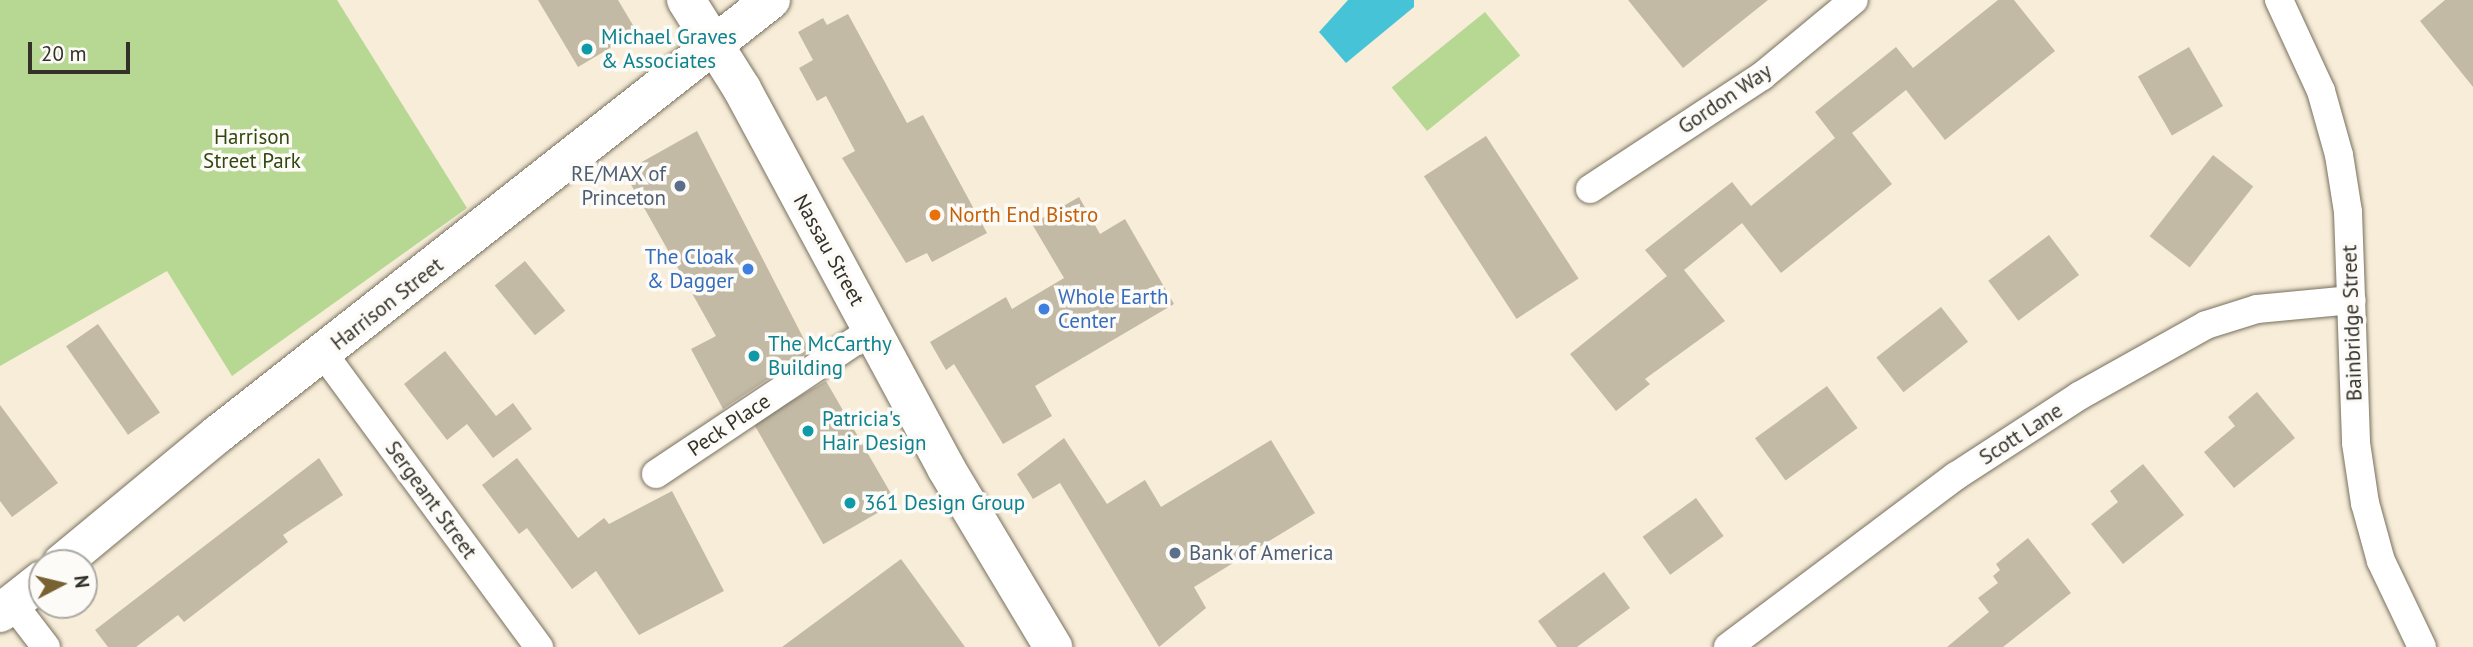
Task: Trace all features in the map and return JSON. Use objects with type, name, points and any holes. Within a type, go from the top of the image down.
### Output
[{"type":"street","name":"Nassau Street","points":[[686,0],[872,330],[950,475],[1053,647]]},
{"type":"street","name":"Harrison Street","points":[[79,549],[323,353],[544,183],[712,44],[771,0]]},
{"type":"street","name":"Gordon Way","points":[[1590,190],[1762,76],[1854,0]]},
{"type":"street","name":"Bainbridge Street","points":[[2279,0],[2321,91],[2339,155],[2352,300],[2356,443],[2365,503],[2381,561],[2422,647]]},
{"type":"street","name":"Scott Lane","points":[[1728,647],[1956,476],[2102,383],[2219,321],[2257,309],[2352,300]]},
{"type":"street","name":"Peck Place","points":[[656,474],[872,330]]},
{"type":"street","name":"Sergeant Street","points":[[323,353],[538,647]]},
{"type":"street","points":[[28,591],[7,608],[46,647]]},
{"type":"green space","name":"Harrison Street Park","points":[[0,0],[337,0],[467,208],[232,376],[167,271],[0,366]]},
{"type":"green space","points":[[1485,12],[1520,56],[1427,131],[1392,88]]},
{"type":"water","points":[[1348,0],[1414,0],[1414,7],[1346,63],[1319,32]]},
{"type":"building","name":"Michael Graves & Associates","points":[[538,0],[618,0],[637,32],[578,67]]},
{"type":"building","points":[[1628,0],[1768,0],[1683,68]]},
{"type":"building","points":[[1998,0],[2014,0],[2055,51],[1945,140],[1906,90],[1852,133],[1892,184],[1781,273],[1742,223],[1684,270],[1725,321],[1645,379],[1650,384],[1616,411],[1570,354],[1667,276],[1645,250],[1732,182],[1751,206],[1835,138],[1815,112],[1896,47],[1913,68]]},
{"type":"building","points":[[2445,0],[2473,0],[2473,87],[2420,21]]},
{"type":"building","points":[[848,14],[907,123],[923,115],[987,233],[932,262],[927,253],[906,263],[842,158],[855,151],[826,96],[817,101],[799,68],[813,60],[798,32],[823,18],[827,25]]},
{"type":"building","points":[[2189,47],[2223,106],[2172,135],[2138,76]]},
{"type":"building","points":[[697,131],[810,351],[723,409],[691,349],[716,336],[624,172]]},
{"type":"building","points":[[1486,136],[1579,279],[1517,319],[1424,176]]},
{"type":"building","points":[[2213,155],[2253,186],[2190,268],[2150,236]]},
{"type":"building","points":[[1079,197],[1100,234],[1125,219],[1174,304],[1035,386],[1052,416],[1003,444],[954,364],[946,370],[930,342],[1006,297],[1012,309],[1064,278],[1032,224]]},
{"type":"building","points":[[2049,235],[2079,275],[2018,321],[1988,281]]},
{"type":"building","points":[[525,261],[565,311],[535,335],[495,286]]},
{"type":"building","points":[[1941,307],[1968,342],[1903,392],[1876,357]]},
{"type":"building","points":[[98,324],[160,412],[128,435],[66,346]]},
{"type":"building","points":[[445,351],[496,416],[513,403],[532,429],[493,458],[467,424],[447,440],[404,384]]},
{"type":"building","points":[[826,381],[896,502],[823,544],[753,423]]},
{"type":"building","points":[[1827,386],[1858,428],[1786,480],[1755,438]]},
{"type":"building","points":[[2257,392],[2295,438],[2234,488],[2204,452],[2235,426],[2228,417]]},
{"type":"building","points":[[0,405],[58,483],[12,517],[0,501]]},
{"type":"building","name":"Bank of America","points":[[1064,438],[1107,504],[1145,480],[1161,507],[1271,440],[1315,513],[1194,587],[1206,608],[1159,647],[1060,483],[1033,499],[1017,474]]},
{"type":"building","points":[[319,458],[343,495],[283,535],[288,542],[184,622],[178,615],[136,647],[108,647],[95,630]]},
{"type":"building","points":[[517,458],[578,538],[604,518],[609,524],[672,491],[724,591],[639,635],[596,571],[572,589],[527,528],[519,534],[482,485]]},
{"type":"building","points":[[2143,464],[2184,515],[2123,564],[2091,524],[2118,502],[2110,491]]},
{"type":"building","points":[[1696,498],[1724,536],[1670,575],[1643,537]]},
{"type":"building","points":[[2028,538],[2071,593],[2003,647],[1947,647],[1989,612],[1978,598],[1998,583],[1993,576],[2000,570],[1996,564]]},
{"type":"building","points":[[901,559],[965,647],[782,647]]},
{"type":"building","points":[[1604,572],[1630,608],[1577,647],[1557,647],[1538,621]]},
{"type":"place","name":"Michael Graves & Associates","points":[[587,49]]},
{"type":"place","name":"RE/MAX of Princeton","points":[[680,186]]},
{"type":"place","name":"North End Bistro","points":[[935,215]]},
{"type":"place","name":"The Cloak & Dagger","points":[[748,269]]},
{"type":"place","name":"Whole Earth Center","points":[[1044,309]]},
{"type":"place","name":"The McCarthy Building","points":[[754,356]]},
{"type":"place","name":"Patricia's Hair Design","points":[[808,431]]},
{"type":"place","name":"361 Design Group","points":[[850,503]]},
{"type":"place","name":"Bank of America","points":[[1175,553]]}]
